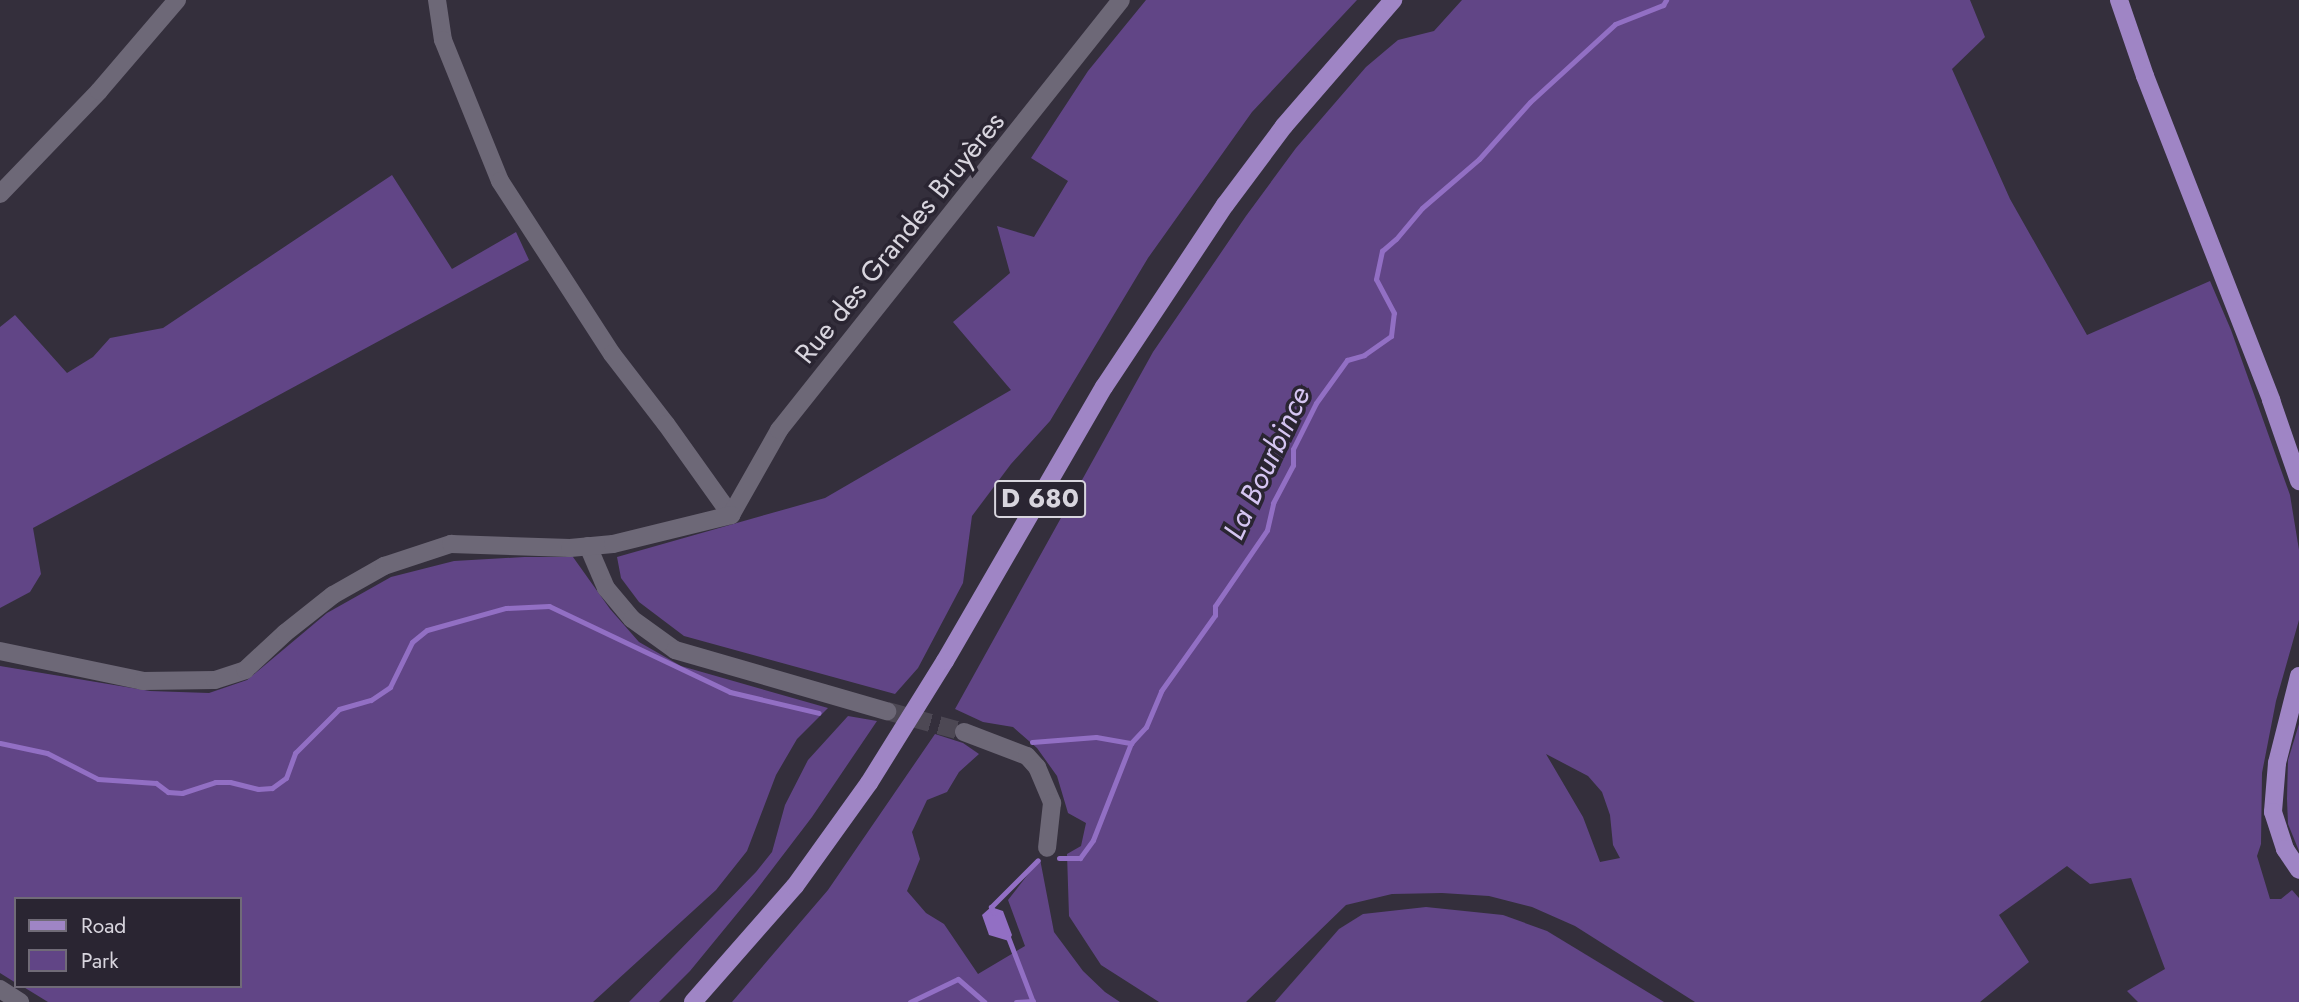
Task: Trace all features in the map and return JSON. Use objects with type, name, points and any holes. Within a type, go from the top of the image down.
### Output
[{"type":"main road","name":"D 680","points":[[693,1002],[795,886],[869,783],[945,661],[1104,387],[1225,205],[1292,116],[1393,0]]},
{"type":"main road","points":[[2119,0],[2145,76],[2299,481]]},
{"type":"main road","points":[[2299,676],[2277,763],[2273,812],[2285,849],[2299,870]]},
{"type":"street","points":[[0,194],[99,91],[177,0]]},
{"type":"street","points":[[0,652],[144,681],[215,680],[246,670],[285,633],[333,595],[384,566],[452,544],[613,544],[731,516],[612,354],[500,181],[443,40],[437,0]]},
{"type":"street","name":"Rue des Grandes Bruyères","points":[[731,516],[779,430],[1121,0]]},
{"type":"street","points":[[587,546],[606,588],[632,619],[675,650],[887,710]]},
{"type":"street","points":[[964,732],[1027,756],[1037,767],[1052,803],[1047,849]]},
{"type":"street","points":[[0,989],[20,1002]]},
{"type":"green space","points":[[1146,0],[1357,0],[1252,112],[1148,258],[1050,421],[1011,464],[972,516],[963,583],[918,668],[895,694],[684,636],[639,602],[621,578],[617,557],[825,498],[1011,390],[953,322],[1010,273],[997,226],[1034,237],[1068,181],[1031,158],[1088,71]]},
{"type":"green space","points":[[1462,0],[1970,0],[1985,37],[1952,69],[2010,199],[2087,335],[2210,281],[2231,330],[2290,495],[2299,550],[2299,620],[2276,701],[2262,773],[2261,844],[2257,856],[2270,899],[2281,899],[2292,890],[2299,898],[2299,1002],[2138,1002],[2127,991],[2165,969],[2131,878],[2090,884],[2067,866],[1999,915],[2029,962],[1980,1002],[1695,1002],[1575,926],[1532,907],[1489,896],[1442,893],[1392,894],[1346,905],[1246,1002],[1159,1002],[1101,965],[1069,916],[1067,854],[1081,846],[1086,823],[1068,813],[1057,776],[1037,748],[1013,727],[983,722],[955,709],[1153,352],[1246,216],[1296,148],[1366,67],[1398,40],[1434,31]],"holes":[[[1546,754],[1588,776],[1602,792],[1610,815],[1613,845],[1620,858],[1600,862],[1583,817]]]},
{"type":"green space","points":[[392,175],[452,269],[516,232],[529,260],[33,528],[41,574],[30,592],[0,608],[0,327],[15,315],[67,373],[93,357],[110,338],[163,328]]},
{"type":"green space","points":[[573,557],[610,609],[639,642],[681,666],[828,708],[797,739],[776,775],[747,851],[716,890],[593,1002],[48,1002],[25,988],[242,988],[242,897],[14,897],[14,982],[0,973],[0,666],[150,691],[209,693],[247,680],[327,613],[391,577],[454,561]]},
{"type":"green space","points":[[848,716],[877,721],[812,817],[754,893],[690,971],[659,1002],[629,1002],[756,872],[772,852],[785,805],[808,760]]},
{"type":"green space","points":[[2299,724],[2299,851],[2288,824],[2287,799],[2288,760]]},
{"type":"green space","points":[[935,734],[963,743],[979,754],[959,772],[947,792],[927,800],[912,832],[920,859],[907,891],[926,913],[944,924],[978,974],[1025,946],[1008,900],[1040,859],[1054,932],[1083,971],[1120,1002],[732,1002],[828,890]]},
{"type":"green space","points":[[1426,907],[1503,915],[1547,931],[1664,1002],[1275,1002],[1339,929],[1363,914]]},
{"type":"shaded area","points":[[991,907],[1003,911],[1012,935],[1009,941],[989,935],[982,915]]},
{"type":"waterway","name":"La Bourbince","points":[[1059,858],[1080,858],[1093,840],[1131,743],[1146,727],[1161,691],[1215,615],[1215,606],[1267,530],[1273,503],[1293,465],[1293,449],[1316,403],[1347,360],[1364,355],[1391,336],[1394,313],[1376,279],[1382,251],[1422,208],[1479,159],[1530,102],[1615,24],[1663,5],[1666,0]]},
{"type":"waterway","points":[[0,743],[47,753],[98,779],[156,783],[168,792],[182,793],[215,782],[230,782],[258,789],[272,788],[286,778],[295,753],[339,709],[371,700],[390,687],[412,642],[427,630],[506,608],[549,606],[730,692],[819,713]]},
{"type":"waterway","points":[[1032,742],[1096,737],[1131,743]]},
{"type":"waterway","points":[[994,913],[991,907],[1038,860]]},
{"type":"waterway","points":[[1008,937],[1033,1002]]},
{"type":"waterway","points":[[910,1002],[958,979],[984,1002]]},
{"type":"waterway","points":[[1016,1002],[1033,1001]]},
{"type":"tunnel","points":[[887,711],[964,732]]}]
